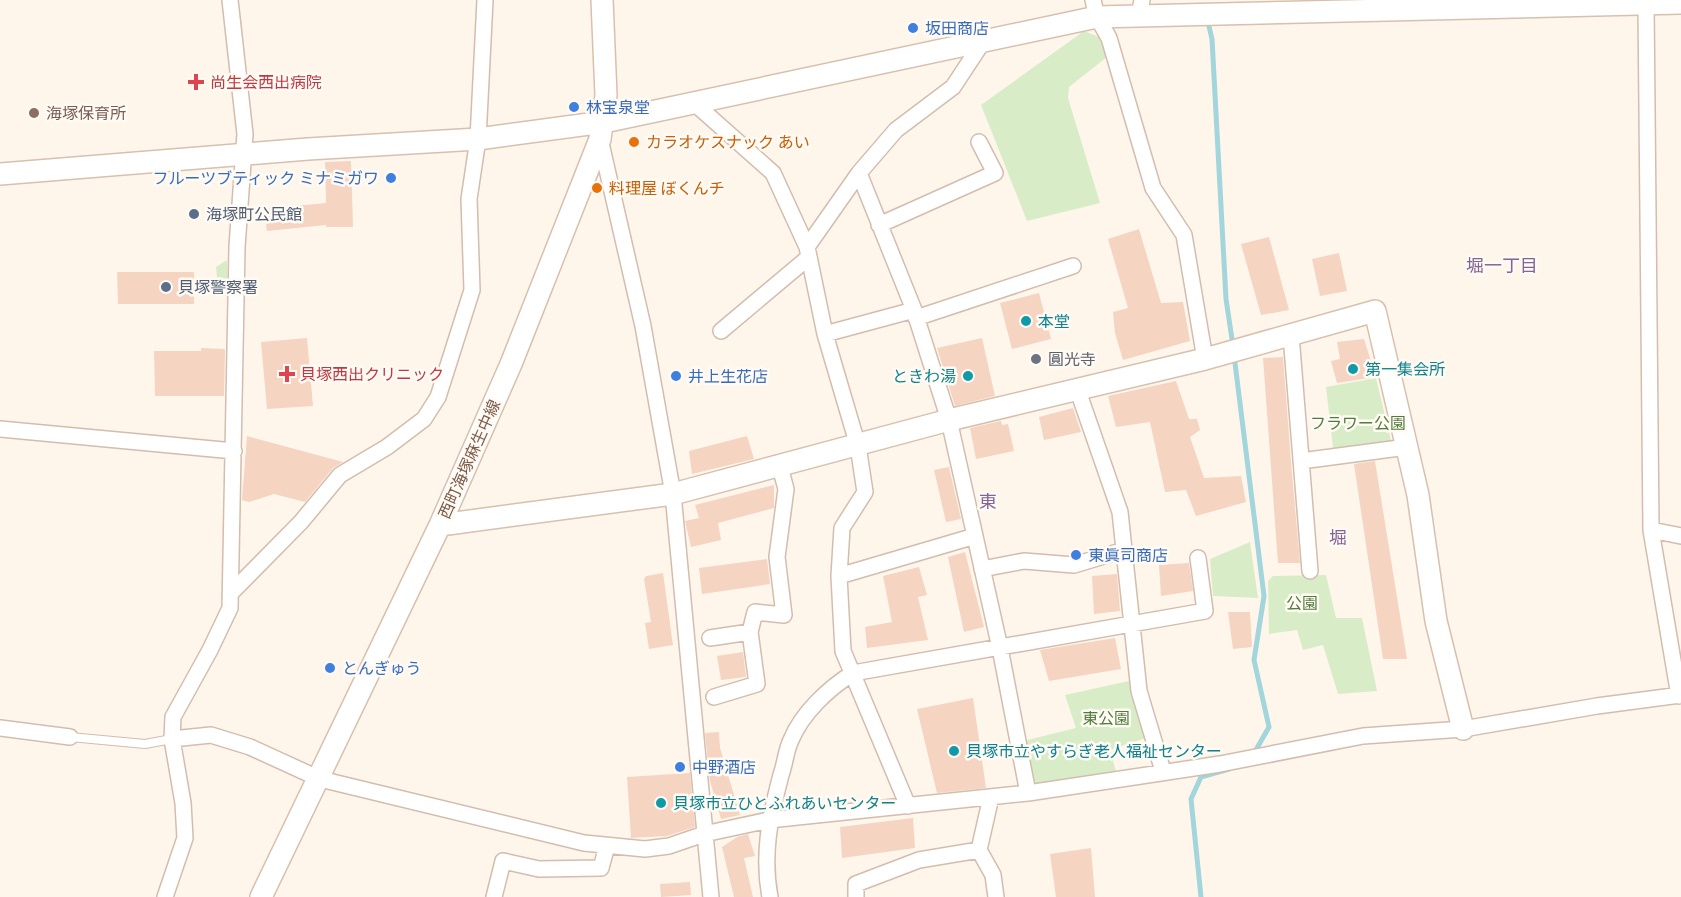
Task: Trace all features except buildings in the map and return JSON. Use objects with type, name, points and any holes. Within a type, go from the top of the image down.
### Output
[{"type":"street","points":[[165,897],[185,838],[183,803],[172,739],[173,717],[230,608],[237,246],[244,134],[230,0]]},
{"type":"street","points":[[230,594],[301,522],[340,475],[387,447],[424,419],[438,397],[472,290],[469,199],[478,139],[485,0]]},
{"type":"street","name":"西町海塚麻生中線","points":[[261,897],[320,779],[440,525],[511,364],[602,130],[606,95],[602,0]]},
{"type":"street","points":[[0,174],[308,149],[602,130],[693,102],[984,40],[1095,9],[1681,3]]},
{"type":"street","points":[[172,739],[211,735],[250,747],[320,779],[607,846],[645,849],[669,846],[704,834],[769,820],[1028,793],[1220,764],[1363,736],[1463,729],[1597,706],[1680,695],[1651,530],[1646,4]]},
{"type":"street","points":[[1095,9],[1109,38],[1153,188],[1184,235],[1205,359]]},
{"type":"street","points":[[721,331],[808,252],[859,173],[896,130],[953,87],[984,40]]},
{"type":"street","points":[[693,102],[773,172],[808,252],[825,334],[858,446],[865,492],[842,528],[839,576],[843,651],[908,806]]},
{"type":"street","points":[[602,130],[643,326],[673,494],[711,897]]},
{"type":"street","points":[[879,225],[995,173],[979,142]]},
{"type":"street","points":[[859,173],[915,314],[949,420],[1000,648],[1028,793]]},
{"type":"street","points":[[825,334],[915,314],[1073,266]]},
{"type":"street","points":[[440,525],[673,494],[949,420],[1205,359],[1376,311],[1418,495],[1436,621],[1463,729]]},
{"type":"street","points":[[1291,335],[1310,571]]},
{"type":"street","points":[[1077,388],[1120,512],[1139,691],[1163,771]]},
{"type":"street","points":[[0,429],[234,451]]},
{"type":"street","points":[[1301,461],[1407,447]]},
{"type":"street","points":[[714,697],[757,684],[750,632],[755,612],[784,615],[777,557],[786,489],[780,466]]},
{"type":"street","points":[[1651,530],[1681,536]]},
{"type":"street","points":[[839,576],[975,536]]},
{"type":"street","points":[[982,569],[1024,561],[1074,565],[1124,550]]},
{"type":"street","points":[[770,897],[766,874],[769,820],[791,739],[810,711],[835,684],[853,673],[1204,611],[1198,558]]},
{"type":"street","points":[[710,639],[750,632]]},
{"type":"street","points":[[0,728],[70,738]]},
{"type":"street","points":[[990,796],[980,850],[993,875],[996,897]]},
{"type":"street","points":[[494,897],[503,861],[539,869],[601,868],[607,846]]},
{"type":"street","points":[[855,897],[856,884],[919,860],[980,850]]},
{"type":"lane","points":[[70,738],[144,744],[172,739]]},
{"type":"green space","points":[[1084,31],[1099,37],[1107,57],[1069,87],[1068,98],[1100,203],[1027,221],[981,105]]},
{"type":"green space","points":[[227,260],[227,297],[218,291],[216,267]]},
{"type":"green space","name":"フラワー公園","points":[[1376,378],[1393,449],[1334,456],[1326,387]]},
{"type":"green space","points":[[1250,542],[1258,598],[1213,596],[1210,559]]},
{"type":"green space","name":"公園","points":[[1326,575],[1336,618],[1362,618],[1377,691],[1338,694],[1323,645],[1303,650],[1297,630],[1269,634],[1268,581],[1273,576]]},
{"type":"green space","name":"東公園","points":[[1138,679],[1152,736],[1110,750],[1118,778],[1028,793],[1015,743],[1076,728],[1065,695]]},
{"type":"waterway","points":[[1207,18],[1212,39],[1226,299],[1233,346]]},
{"type":"waterway","points":[[1234,355],[1264,596],[1254,660],[1269,727],[1253,755]]},
{"type":"waterway","points":[[1201,897],[1191,799],[1201,777],[1229,769]]},
{"type":"place","name":"坂田商店","points":[[913,28]]},
{"type":"place","name":"尚生会西出病院","points":[[196,82]]},
{"type":"place","name":"林宝泉堂","points":[[574,107]]},
{"type":"place","name":"海塚保育所","points":[[34,113]]},
{"type":"place","name":"カラオケスナック あい","points":[[634,142]]},
{"type":"place","name":"フルーツブティック ミナミガワ","points":[[391,178]]},
{"type":"place","name":"料理屋 ぼくんチ","points":[[597,188]]},
{"type":"place","name":"海塚町公民館","points":[[194,214]]},
{"type":"place","name":"貝塚警察署","points":[[166,287]]},
{"type":"place","name":"本堂","points":[[1026,321]]},
{"type":"place","name":"圓光寺","points":[[1036,359]]},
{"type":"place","name":"第一集会所","points":[[1353,369]]},
{"type":"place","name":"貝塚西出クリニック","points":[[287,374]]},
{"type":"place","name":"井上生花店","points":[[676,376]]},
{"type":"place","name":"ときわ湯","points":[[968,376]]},
{"type":"place","name":"東眞司商店","points":[[1076,555]]},
{"type":"place","name":"とんぎゅう","points":[[330,668]]},
{"type":"place","name":"貝塚市立やすらぎ老人福祉センター","points":[[954,751]]},
{"type":"place","name":"中野酒店","points":[[680,767]]},
{"type":"place","name":"貝塚市立ひとふれあいセンター","points":[[661,803]]},
{"type":"district","name":"堀一丁目","points":[[1502,266]]},
{"type":"district","name":"東","points":[[988,502]]},
{"type":"district","name":"堀","points":[[1338,538]]}]
